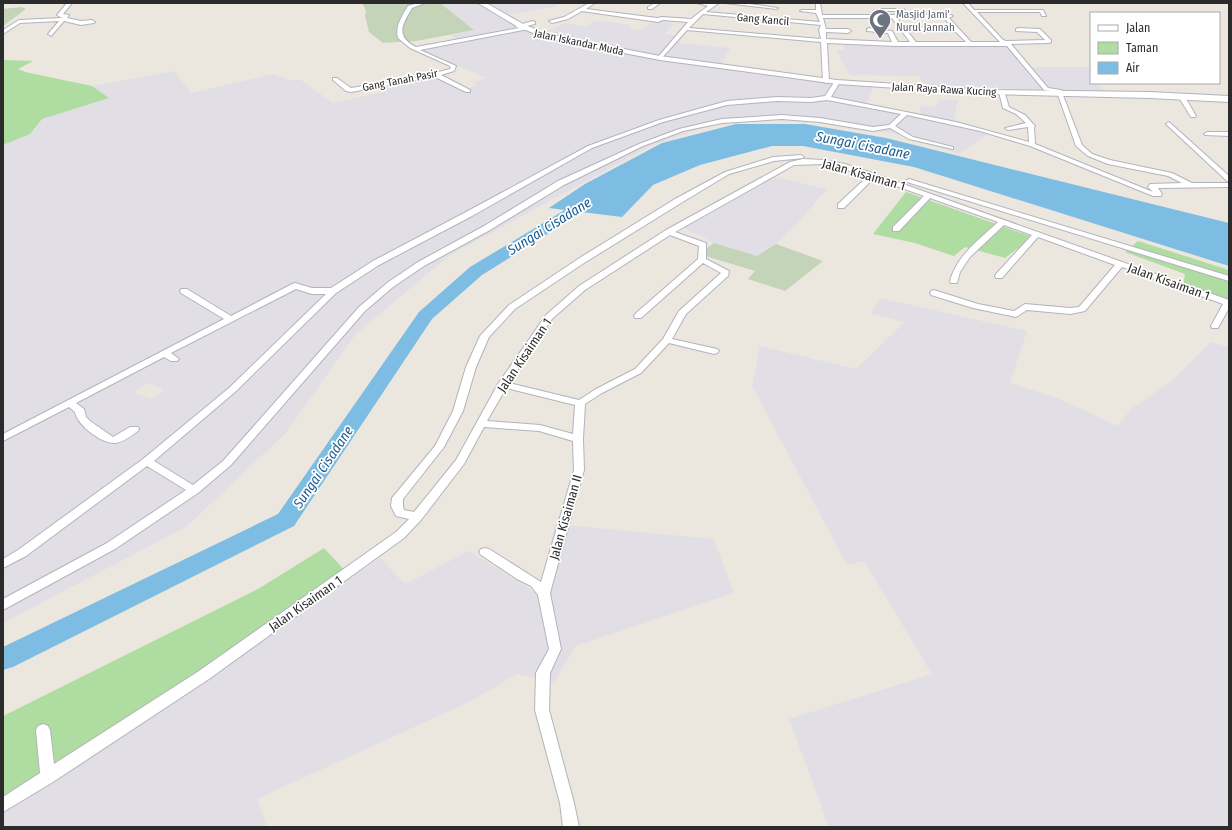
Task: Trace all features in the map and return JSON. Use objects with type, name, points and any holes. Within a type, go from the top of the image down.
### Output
[{"type":"street","points":[[51,34],[67,16],[59,15],[70,3]]},
{"type":"street","name":"Gang Tanah Pasir","points":[[335,79],[348,90],[351,90],[379,84],[405,82],[452,70],[454,67],[450,64],[415,49],[400,39],[398,33],[410,7],[423,3]]},
{"type":"street","name":"Jalan Iskandar Muda","points":[[482,3],[521,27],[546,36],[660,58]]},
{"type":"street","points":[[552,21],[566,18],[593,3]]},
{"type":"street","points":[[650,8],[658,3]]},
{"type":"street","points":[[699,3],[714,4]]},
{"type":"street","points":[[728,3],[776,8]]},
{"type":"street","points":[[818,3],[819,15],[823,24],[822,30],[826,81]]},
{"type":"street","points":[[879,3],[885,17]]},
{"type":"street","points":[[965,3],[1001,41],[1007,44],[1046,89],[1060,91],[1079,146],[1096,158],[1143,170],[1170,174],[1191,185]]},
{"type":"street","points":[[660,58],[687,29],[692,21],[714,4]]},
{"type":"street","points":[[582,10],[658,20],[662,18],[692,21]]},
{"type":"street","points":[[882,10],[912,10]]},
{"type":"street","points":[[802,11],[819,15],[885,17],[951,16],[944,10]]},
{"type":"street","points":[[974,11],[1041,11],[1044,15]]},
{"type":"street","name":"Gang Kancil","points":[[702,13],[823,24]]},
{"type":"street","points":[[893,16],[914,44]]},
{"type":"street","points":[[946,16],[970,44]]},
{"type":"street","points":[[638,22],[644,18]]},
{"type":"street","points":[[3,32],[19,22],[64,19],[81,23],[92,22]]},
{"type":"street","points":[[898,22],[938,22]]},
{"type":"street","points":[[415,49],[521,27],[533,23]]},
{"type":"street","points":[[944,23],[951,23]]},
{"type":"street","points":[[687,29],[823,41],[896,44],[1007,44],[1049,41],[1038,30],[1018,30]]},
{"type":"street","points":[[903,29],[957,30]]},
{"type":"street","points":[[822,30],[848,31]]},
{"type":"street","points":[[869,30],[890,32],[896,44]]},
{"type":"street","points":[[945,38],[964,38]]},
{"type":"street","name":"Jalan Raya Rawa Kucing","points":[[660,58],[826,81],[892,87],[1060,94],[1181,96],[1229,99]]},
{"type":"street","points":[[434,74],[468,91]]},
{"type":"street","points":[[828,98],[837,82]]},
{"type":"street","points":[[1002,92],[1006,108],[1019,113],[1032,126],[1034,138],[1032,145]]},
{"type":"street","points":[[1181,96],[1187,102],[1188,109],[1193,116]]},
{"type":"street","points":[[3,564],[22,553],[147,461],[232,390],[332,291],[376,263],[469,214],[590,147],[661,121],[727,103],[828,98],[906,113],[977,129],[1032,145],[1124,184],[1153,194],[1158,194],[1158,192],[1152,187],[1153,186],[1229,185]]},
{"type":"street","points":[[3,605],[111,546],[194,490],[227,463],[362,309],[390,285],[421,264],[488,228],[561,183],[641,145],[681,130],[722,121],[782,118],[820,120],[873,128],[891,126],[906,113]]},
{"type":"street","points":[[1169,124],[1229,180]]},
{"type":"street","points":[[1008,128],[1023,125],[1032,126]]},
{"type":"street","points":[[891,126],[910,138],[951,148]]},
{"type":"street","points":[[1207,134],[1229,134]]},
{"type":"street","points":[[417,517],[400,513],[397,506],[398,498],[439,447],[458,411],[471,367],[485,336],[512,307],[678,200],[726,173],[773,159],[801,157],[817,160]]},
{"type":"street","name":"Jalan Kisaiman 1","points":[[3,805],[204,674],[341,579],[400,535],[417,517],[460,462],[503,384],[549,317],[582,288],[669,232],[792,163],[817,160],[873,175],[1228,302]]},
{"type":"street","points":[[855,170],[871,170],[917,183],[1229,279]]},
{"type":"street","points":[[841,206],[873,175]]},
{"type":"street","points":[[896,229],[929,194]]},
{"type":"street","points":[[954,281],[960,265],[966,256],[1004,221]]},
{"type":"street","points":[[638,316],[702,260],[703,245],[669,232]]},
{"type":"street","points":[[999,276],[1038,233]]},
{"type":"street","points":[[503,384],[580,403],[599,391],[638,372],[667,340],[682,313],[725,274],[725,271],[702,260]]},
{"type":"street","points":[[934,293],[976,306],[1016,314],[1025,308],[1070,311],[1082,310],[1121,263]]},
{"type":"street","points":[[3,438],[295,286],[312,291],[332,291]]},
{"type":"street","points":[[184,291],[230,319]]},
{"type":"street","points":[[1215,326],[1228,302]]},
{"type":"street","points":[[667,340],[714,351]]},
{"type":"street","points":[[163,354],[174,359]]},
{"type":"street","points":[[70,403],[80,411],[81,417],[85,421],[107,439],[120,438],[134,429]]},
{"type":"street","name":"Jalan Kisaiman II","points":[[570,827],[567,803],[542,710],[543,673],[555,649],[544,592],[579,470],[578,439],[580,403]]},
{"type":"street","points":[[481,424],[540,428],[578,439]]},
{"type":"street","points":[[147,461],[194,490]]},
{"type":"street","points":[[485,552],[521,576],[535,583],[544,592]]},
{"type":"street","points":[[43,730],[48,777]]},
{"type":"shaded area","points":[[440,3],[564,3],[556,5],[557,6],[507,15],[541,34],[565,23],[586,27],[595,20],[632,25],[629,29],[641,30],[653,21],[674,24],[665,34],[683,36],[679,43],[730,48],[721,65],[874,85],[867,104],[918,115],[921,114],[920,106],[936,107],[940,100],[958,100],[954,120],[991,132],[959,154],[897,134],[818,122],[757,119],[713,124],[651,146],[450,255],[355,335],[285,434],[186,527],[3,623],[3,145],[30,134],[42,119],[109,98],[92,86],[174,71],[191,93],[273,74],[290,80],[301,80],[333,103],[387,91],[383,86],[400,85],[439,76],[466,89],[477,85],[472,82],[487,78],[412,47],[456,39],[451,35],[474,30]],"holes":[[[148,383],[164,390],[150,399],[133,392]]]},
{"type":"shaded area","points":[[842,44],[1007,45],[1029,67],[1090,67],[1090,84],[1098,84],[1105,92],[927,86],[918,76],[849,75],[836,50],[845,50]]},
{"type":"shaded area","points":[[771,176],[827,189],[796,225],[776,244],[757,256],[714,243],[682,227]]},
{"type":"shaded area","points":[[880,298],[1027,331],[1010,383],[1057,398],[1118,426],[1131,409],[1173,380],[1211,342],[1229,347],[1229,827],[829,827],[789,719],[932,674],[864,561],[847,565],[752,386],[760,346],[856,369],[905,322],[871,314]]},
{"type":"shaded area","points":[[555,524],[714,539],[734,593],[576,646],[554,682],[517,674],[471,701],[257,799],[267,827],[3,827],[3,812],[64,774],[380,558],[405,584],[469,551],[538,594]]},
{"type":"green space","points":[[362,3],[440,3],[474,30],[416,41],[383,43],[369,32],[365,15],[366,11]]},
{"type":"green space","points":[[21,7],[26,9],[3,26],[3,9]]},
{"type":"green space","points":[[3,60],[33,61],[18,69],[25,72],[92,86],[109,98],[42,119],[30,134],[3,145]]},
{"type":"green space","points":[[906,192],[1033,237],[1005,258],[965,247],[954,256],[915,243],[873,234]]},
{"type":"green space","points":[[1138,241],[1229,270],[1229,303],[1183,287],[1185,274],[1125,252]]},
{"type":"green space","points":[[714,243],[757,256],[776,244],[823,261],[785,291],[748,279],[755,271],[699,254]]},
{"type":"green space","points":[[324,548],[351,577],[64,774],[3,812],[3,716],[258,589]]},
{"type":"water","points":[[736,124],[805,124],[886,138],[1229,223],[1229,266],[914,167],[803,146],[772,146],[700,165],[653,185],[622,217],[549,208],[585,184],[662,143]]},
{"type":"waterway","name":"Sungai Cisadane","points":[[3,659],[286,520],[425,316],[476,271],[598,196]]},
{"type":"place","name":"Masjid Jami' Nurul Jannah","points":[[880,40]]}]
